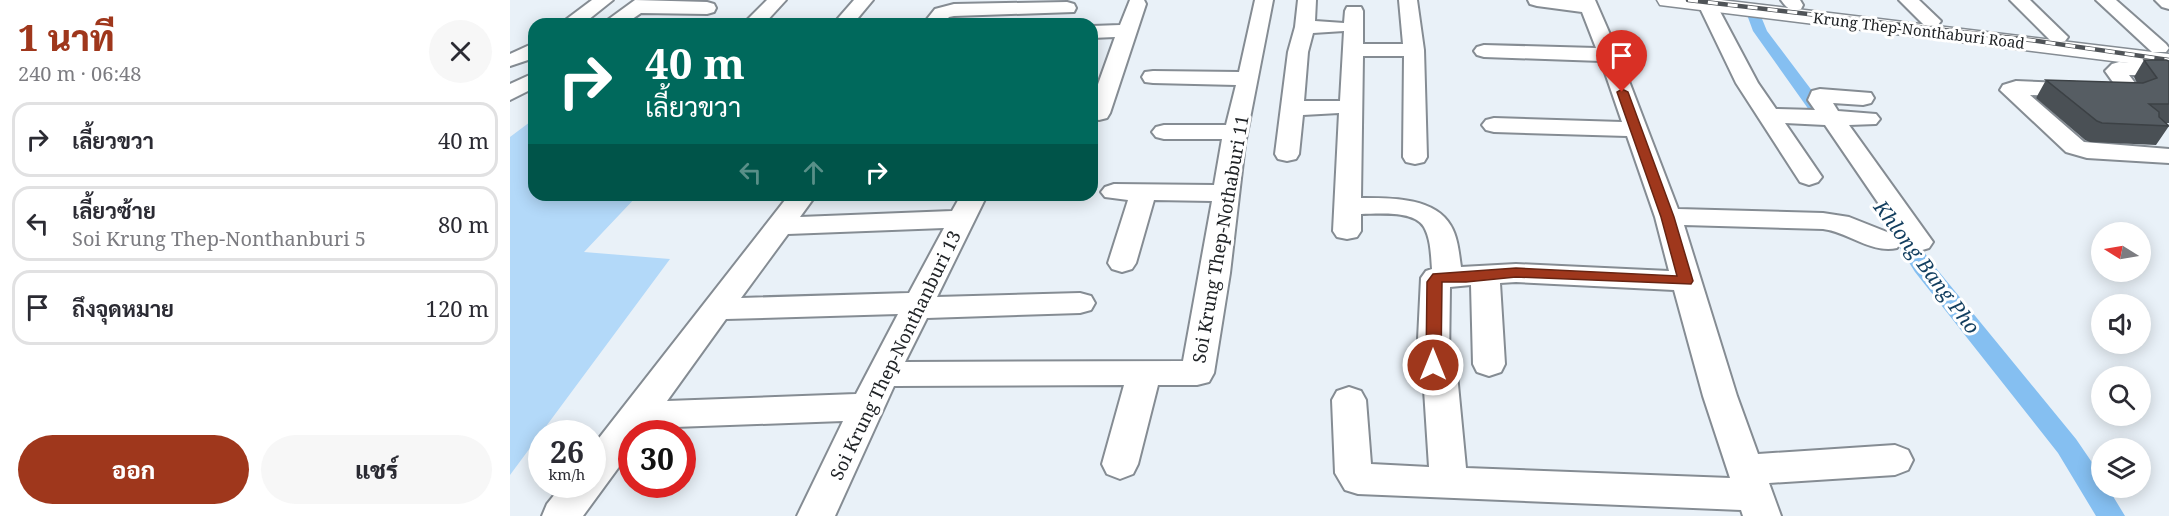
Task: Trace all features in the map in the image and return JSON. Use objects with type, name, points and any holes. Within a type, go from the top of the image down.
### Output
[{"type":"main road","name":"Krung Thep-Nonthaburi Road","points":[[1668,0],[2096,51],[2166,53]]},
{"type":"main road","name":"Krung Thep-Nonthaburi Road","points":[[1749,0],[1792,3],[2166,53]]},
{"type":"street","points":[[582,0],[604,0]]},
{"type":"street","points":[[578,18],[604,0]]},
{"type":"street","points":[[759,18],[777,0]]},
{"type":"street","points":[[848,18],[864,0]]},
{"type":"street","name":"Soi Krung Thep-Nothaburi 11","points":[[1144,374],[1197,373],[1236,132],[1264,0]]},
{"type":"street","points":[[1287,154],[1298,52],[1305,27],[1307,0]]},
{"type":"street","points":[[1408,0],[1414,50],[1415,157]]},
{"type":"street","points":[[1530,19],[1535,0],[1588,4],[1668,217],[1720,396],[1754,494]]},
{"type":"street","points":[[1908,0],[1931,21]]},
{"type":"street","points":[[2019,0],[2058,37]]},
{"type":"street","points":[[2105,0],[2166,53]]},
{"type":"street","points":[[2164,0],[2169,3]]},
{"type":"street","points":[[1702,3],[1747,83],[1809,177]]},
{"type":"street","points":[[621,18],[641,4],[707,8]]},
{"type":"street","points":[[938,18],[942,13],[972,4],[1065,11]]},
{"type":"street","points":[[1099,113],[1102,76],[1128,31],[1137,4]]},
{"type":"street","points":[[1354,11],[1347,219],[1392,206],[1430,216],[1438,227],[1448,276]]},
{"type":"street","points":[[1305,27],[1337,27]]},
{"type":"street","points":[[1098,32],[1128,31]]},
{"type":"street","points":[[1353,50],[1414,50]]},
{"type":"street","points":[[1484,51],[1609,55]]},
{"type":"street","points":[[2096,51],[2106,61],[2119,68],[2160,69],[2169,75]]},
{"type":"street","points":[[510,60],[528,53]]},
{"type":"street","points":[[2119,68],[2116,71],[2132,92],[2016,88],[2011,90],[2075,147],[2087,151],[2169,156]]},
{"type":"street","points":[[1153,77],[1248,80]]},
{"type":"street","points":[[510,93],[528,82]]},
{"type":"street","points":[[1866,109],[1820,96],[1819,100],[1827,118],[1919,242]]},
{"type":"street","points":[[1293,108],[1336,107]]},
{"type":"street","points":[[1769,116],[1827,118]]},
{"type":"street","points":[[1494,125],[1635,129]]},
{"type":"street","points":[[1164,132],[1236,132]]},
{"type":"street","points":[[1114,192],[1226,193]]},
{"type":"street","points":[[1122,263],[1143,192]]},
{"type":"street","points":[[606,457],[798,201]]},
{"type":"street","points":[[779,226],[968,207]]},
{"type":"street","name":"Soi Krung Thep-Nonthanburi 13","points":[[816,516],[883,374],[968,207]]},
{"type":"street","points":[[1668,217],[1823,221],[1839,223],[1887,242]]},
{"type":"street","points":[[1449,484],[1440,374],[1433,360],[1434,280],[1448,276],[1516,273],[1686,281]]},
{"type":"street","points":[[1485,276],[1489,364]]},
{"type":"street","points":[[718,309],[1080,303]]},
{"type":"street","points":[[883,374],[1144,374],[1120,464]]},
{"type":"street","points":[[1349,400],[1354,476],[1363,480],[1449,484],[1536,497],[1754,494],[1895,460]]},
{"type":"street","points":[[638,416],[869,407]]},
{"type":"street","points":[[561,516],[574,498]]},
{"type":"shaded area","points":[[528,124],[528,201],[632,201],[584,252],[670,259],[551,420],[528,420],[528,451],[510,475],[510,137]]},
{"type":"building","points":[[2144,60],[2169,61],[2169,104],[2149,104],[2159,112],[2159,117],[2169,126],[2102,123],[2046,80],[2143,83],[2157,78]]},
{"type":"waterway","name":"Khlong Bang Pho","points":[[1753,12],[1760,31],[1825,120]]},
{"type":"waterway","name":"Khlong Bang Pho","points":[[1896,226],[1923,267],[2067,446],[2111,516]]},
{"type":"railway","points":[[1688,0],[2030,40],[2169,60]]},
{"type":"route","points":[[1433,365],[1434,280],[1438,277],[1466,278],[1516,273],[1686,281],[1668,217],[1622,92]]}]
